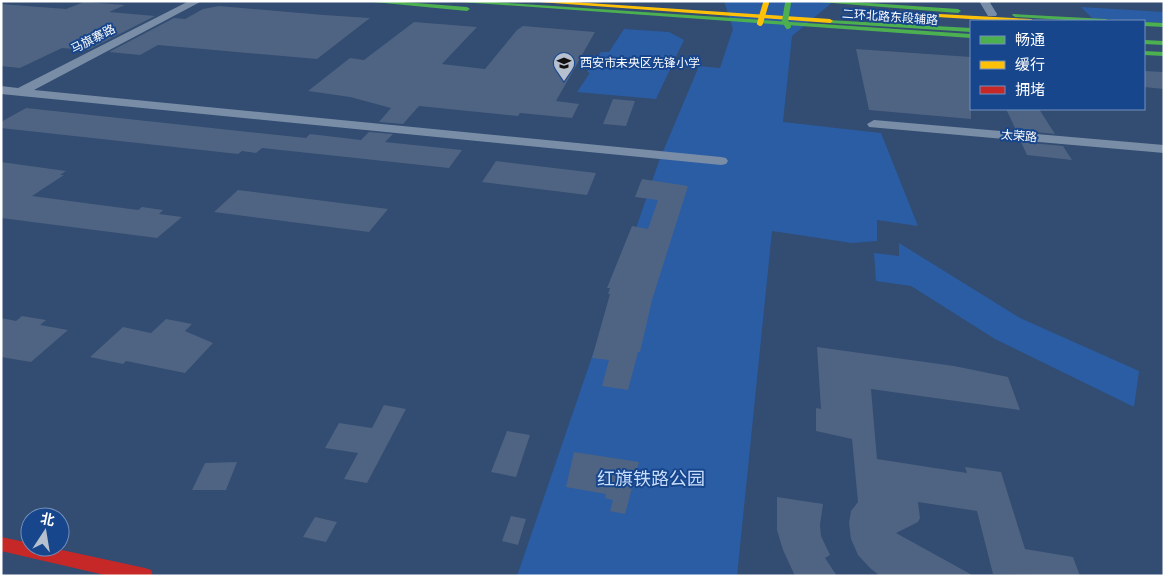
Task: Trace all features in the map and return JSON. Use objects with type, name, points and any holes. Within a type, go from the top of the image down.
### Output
[{"type":"main road","points":[[366,1],[751,26],[760,23],[762,3]]},
{"type":"main road","name":"二环北路东段辅路","points":[[449,1],[970,36]]},
{"type":"main road","points":[[528,1],[970,30]]},
{"type":"main road","points":[[635,1],[970,22]]},
{"type":"main road","points":[[708,1],[736,3]]},
{"type":"main road","points":[[810,1],[1090,20]]},
{"type":"main road","points":[[793,2],[784,21],[788,26],[801,30],[970,42]]},
{"type":"main road","name":"二环北路东段辅路","points":[[762,3],[1016,20]]},
{"type":"main road","points":[[1145,24],[1164,25]]},
{"type":"main road","points":[[1145,28],[1164,30]]},
{"type":"main road","points":[[1145,33],[1164,34]]},
{"type":"main road","points":[[1145,42],[1164,43]]},
{"type":"main road","points":[[1145,47],[1164,48]]},
{"type":"main road","points":[[1145,53],[1164,54]]},
{"type":"main road","points":[[1,544],[144,576]]},
{"type":"street","name":"马旗寨路","points":[[1,102],[197,1]]},
{"type":"street","points":[[984,1],[992,14]]},
{"type":"street","points":[[1,90],[720,161]]},
{"type":"street","name":"太荣路","points":[[874,124],[1164,149]]},
{"type":"green space","name":"红旗铁路公园","points":[[724,1],[834,1],[792,36],[783,122],[881,133],[918,226],[877,220],[877,241],[852,243],[772,231],[737,576],[517,576],[659,161],[699,66],[720,68],[733,29]]},
{"type":"green space","points":[[1081,7],[1164,12],[1164,23],[1145,22],[1145,20],[1092,18]]},
{"type":"green space","points":[[624,29],[669,32],[684,40],[656,99],[577,92],[590,73],[587,72],[601,52],[609,52]]},
{"type":"green space","points":[[899,243],[1020,318],[1139,371],[1134,407],[995,339],[911,286],[876,281],[874,253],[899,256]]},
{"type":"building","points":[[84,2],[125,5],[109,12],[155,16],[88,50],[62,48],[20,68],[1,66],[1,4],[66,9]]},
{"type":"building","points":[[219,6],[370,18],[317,59],[158,45],[140,55],[109,52],[174,18],[185,19],[203,9]]},
{"type":"building","points":[[414,22],[477,27],[442,64],[485,69],[517,30],[523,26],[595,32],[556,101],[579,104],[572,118],[520,113],[518,116],[419,106],[403,124],[379,122],[391,108],[350,97],[308,91],[350,58],[364,60]]},
{"type":"building","points":[[856,49],[970,57],[971,119],[869,110]]},
{"type":"building","points":[[1145,71],[1164,72],[1164,89],[1145,87]]},
{"type":"building","points":[[613,99],[635,101],[626,126],[603,124]]},
{"type":"building","points":[[26,108],[306,138],[310,134],[361,140],[369,132],[393,134],[385,142],[462,150],[449,168],[262,148],[256,153],[242,151],[238,154],[1,128],[1,122]]},
{"type":"building","points":[[1006,110],[1040,110],[1055,134],[1016,130]]},
{"type":"building","points":[[1021,142],[1063,146],[1072,160],[1027,155]]},
{"type":"building","points":[[496,161],[596,173],[587,195],[482,182]]},
{"type":"building","points":[[1,162],[66,171],[60,175],[64,175],[32,196],[138,210],[142,207],[163,210],[159,214],[182,217],[157,238],[1,218]]},
{"type":"building","points":[[642,179],[688,186],[652,300],[640,352],[638,352],[628,390],[602,386],[609,360],[592,358],[610,294],[608,294],[610,288],[607,288],[632,226],[648,229],[658,200],[635,197]]},
{"type":"building","points":[[238,190],[388,209],[369,232],[214,212]]},
{"type":"building","points":[[22,316],[46,320],[40,325],[68,330],[31,362],[1,357],[1,318],[16,321]]},
{"type":"building","points":[[166,319],[192,324],[185,331],[213,343],[185,373],[126,361],[123,364],[90,357],[123,327],[151,333]]},
{"type":"building","points":[[817,347],[954,366],[1008,377],[1020,410],[871,389],[877,459],[967,473],[965,467],[1001,472],[1025,549],[1073,557],[1080,576],[993,574],[977,511],[918,502],[920,518],[918,522],[896,533],[974,576],[880,576],[870,568],[858,555],[851,539],[849,523],[851,511],[858,502],[852,439],[816,431],[816,408],[821,409]]},
{"type":"building","points":[[384,405],[406,409],[367,483],[344,479],[358,453],[325,448],[339,423],[372,428]]},
{"type":"building","points":[[507,431],[530,435],[516,477],[491,472]]},
{"type":"building","points":[[574,452],[639,462],[625,514],[610,511],[613,500],[605,498],[606,494],[566,487]]},
{"type":"building","points":[[237,462],[226,490],[192,490],[205,463]]},
{"type":"building","points":[[777,497],[823,504],[820,525],[821,536],[830,555],[825,558],[837,576],[795,576],[783,550],[777,530]]},
{"type":"building","points":[[511,516],[526,519],[518,545],[502,541]]},
{"type":"building","points":[[315,517],[337,522],[326,542],[303,537]]},
{"type":"traffic: fast","points":[[366,1],[467,9]]},
{"type":"traffic: fast","points":[[449,1],[970,36]]},
{"type":"traffic: fast","points":[[810,1],[958,11]]},
{"type":"traffic: fast","points":[[788,3],[785,21],[788,26]]},
{"type":"traffic: fast","points":[[1015,15],[1091,20]]},
{"type":"traffic: fast","points":[[830,21],[970,30]]},
{"type":"traffic: fast","points":[[1145,24],[1164,25]]},
{"type":"traffic: fast","points":[[1145,42],[1164,43]]},
{"type":"traffic: fast","points":[[1145,53],[1164,54]]},
{"type":"traffic: slow","points":[[528,1],[830,21]]},
{"type":"traffic: slow","points":[[760,23],[766,3]]},
{"type":"traffic: slow","points":[[939,16],[1013,20]]},
{"type":"traffic: jam","points":[[1,544],[145,576]]},
{"type":"place","name":"西安市未央区先锋小学","points":[[564,82]]}]
